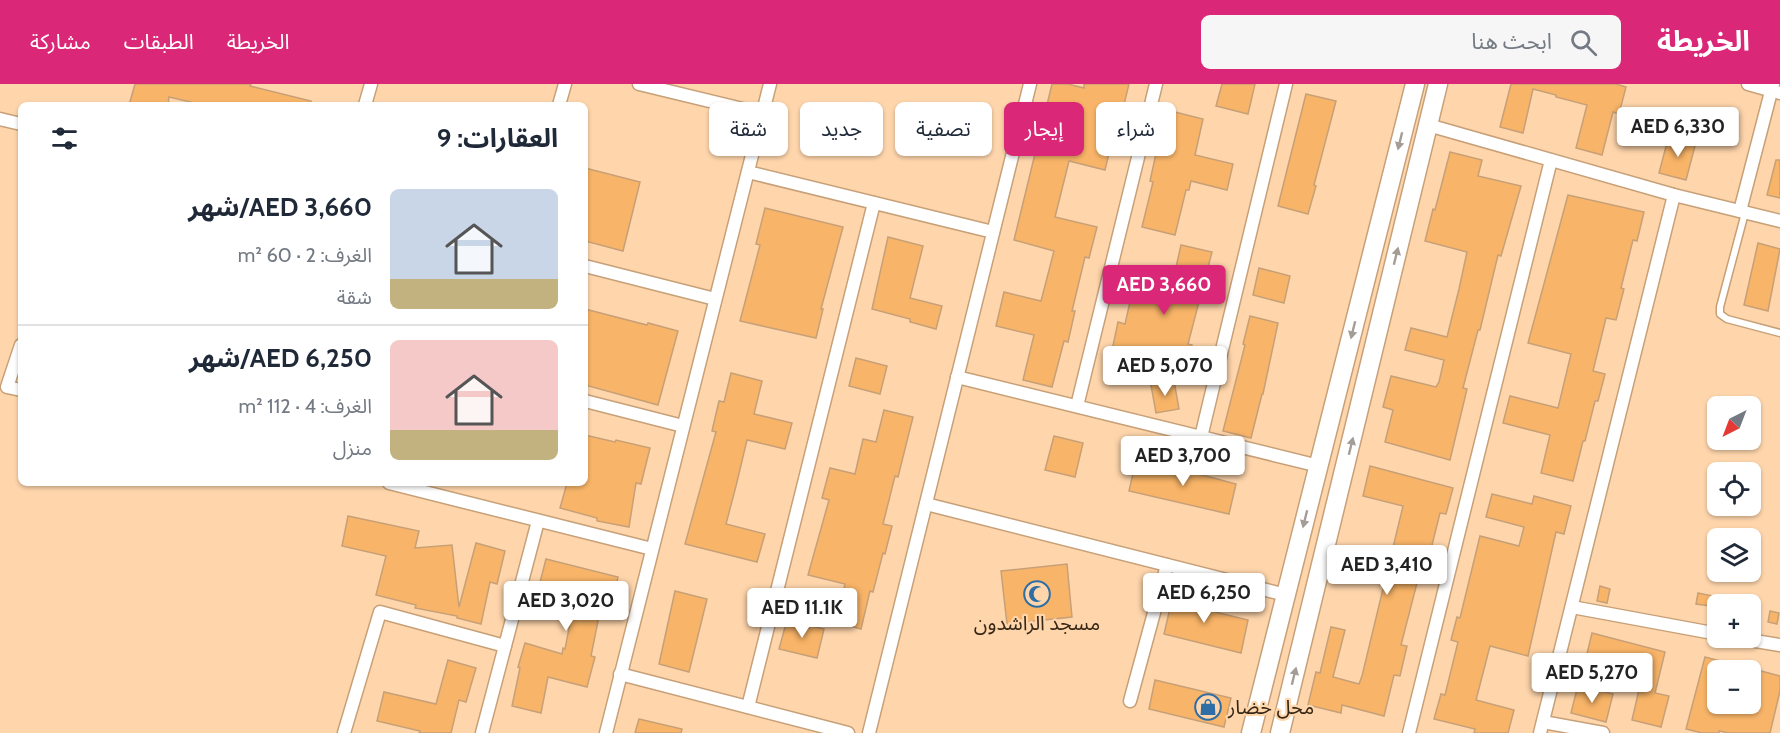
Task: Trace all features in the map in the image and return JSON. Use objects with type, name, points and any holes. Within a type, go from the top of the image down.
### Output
[{"type":"street","points":[[366,102],[370,84]]},
{"type":"street","points":[[560,102],[565,84]]},
{"type":"street","points":[[639,84],[713,102]]},
{"type":"street","points":[[766,102],[770,84]]},
{"type":"street","points":[[869,733],[1030,84]]},
{"type":"street","points":[[1077,406],[1156,84]]},
{"type":"street","points":[[1201,437],[1286,84]]},
{"type":"street","points":[[1251,733],[1415,84]]},
{"type":"street","points":[[1280,733],[1438,84]]},
{"type":"street","points":[[1742,212],[1775,89],[1748,84]]},
{"type":"street","points":[[0,119],[18,123]]},
{"type":"street","points":[[1428,125],[1674,195],[1780,221]]},
{"type":"street","points":[[606,733],[752,156]]},
{"type":"street","points":[[1409,733],[1551,160]]},
{"type":"street","points":[[748,172],[993,232]]},
{"type":"street","points":[[1603,733],[1542,728],[1674,195]]},
{"type":"street","points":[[748,707],[874,203]]},
{"type":"street","points":[[588,267],[715,299]]},
{"type":"street","points":[[18,354],[7,387],[18,389]]},
{"type":"street","points":[[957,377],[1319,466]]},
{"type":"street","points":[[588,402],[683,426]]},
{"type":"street","points":[[401,486],[652,549]]},
{"type":"street","points":[[926,504],[1286,595]]},
{"type":"street","points":[[482,733],[538,520]]},
{"type":"street","points":[[1130,701],[1167,565]]},
{"type":"street","points":[[1572,607],[1707,632]]},
{"type":"street","points":[[344,733],[380,612],[505,646]]},
{"type":"street","points":[[1761,642],[1780,645]]},
{"type":"street","points":[[620,674],[848,733]]},
{"type":"lane","points":[[1742,212],[1720,314],[1780,333]]},
{"type":"building","points":[[135,84],[251,84],[250,86],[311,101],[190,102],[169,97],[168,102],[130,102]]},
{"type":"building","points":[[1052,84],[1068,84],[1084,88],[1084,84],[1129,84],[1125,102],[1096,102],[1096,156],[1108,156],[1105,170],[1069,161],[1055,217],[1097,227],[1089,258],[1085,257],[1072,311],[1075,311],[1068,342],[1064,341],[1052,387],[1023,380],[1034,335],[996,326],[1004,292],[1041,301],[1054,251],[1014,240],[1034,156],[1084,156],[1084,102],[1048,102]]},
{"type":"building","points":[[1222,84],[1255,84],[1248,114],[1216,106]]},
{"type":"building","points":[[1511,84],[1616,84],[1626,87],[1619,114],[1613,112],[1602,155],[1576,148],[1587,105],[1556,97],[1556,95],[1533,89],[1523,133],[1500,127]]},
{"type":"building","points":[[1306,94],[1336,101],[1308,214],[1278,206]]},
{"type":"building","points":[[1176,112],[1203,119],[1195,155],[1233,164],[1227,190],[1191,181],[1189,190],[1186,190],[1175,235],[1142,227],[1153,182],[1150,181],[1155,156],[1176,156]]},
{"type":"building","points":[[1669,135],[1696,142],[1686,180],[1659,173]]},
{"type":"building","points":[[1450,152],[1482,160],[1478,176],[1521,186],[1501,256],[1498,255],[1480,330],[1478,330],[1463,388],[1467,389],[1450,460],[1385,442],[1393,410],[1383,407],[1391,376],[1436,387],[1439,382],[1444,360],[1405,350],[1411,328],[1447,337],[1459,289],[1467,252],[1425,241]]},
{"type":"building","points":[[1776,160],[1780,160],[1780,198],[1767,195]]},
{"type":"building","points":[[588,169],[640,182],[623,251],[588,242]]},
{"type":"building","points":[[1568,195],[1644,212],[1637,241],[1633,240],[1616,320],[1606,318],[1593,371],[1605,374],[1598,401],[1595,401],[1585,441],[1583,441],[1573,481],[1541,473],[1550,435],[1503,423],[1510,396],[1558,408],[1571,354],[1528,343]]},
{"type":"building","points":[[765,208],[843,227],[821,309],[823,309],[816,338],[740,321],[760,245],[756,244]]},
{"type":"building","points":[[888,237],[923,246],[910,298],[942,306],[936,329],[872,309]]},
{"type":"building","points":[[1758,243],[1780,249],[1768,311],[1744,305]]},
{"type":"building","points":[[1181,245],[1212,252],[1188,344],[1192,345],[1184,375],[1111,355],[1118,322],[1125,324],[1135,280],[1171,289]]},
{"type":"building","points":[[1259,268],[1290,276],[1284,303],[1253,295]]},
{"type":"building","points":[[588,310],[678,331],[658,405],[588,386]]},
{"type":"building","points":[[1250,316],[1278,323],[1251,438],[1223,431]]},
{"type":"building","points":[[856,358],[887,366],[880,394],[849,386]]},
{"type":"building","points":[[731,373],[762,381],[754,414],[792,423],[785,449],[747,440],[726,524],[765,534],[757,562],[685,544],[716,432],[712,431],[719,401],[724,402]]},
{"type":"building","points":[[1174,381],[1179,409],[1156,413],[1151,385]]},
{"type":"building","points":[[884,410],[913,417],[883,524],[892,526],[873,592],[870,591],[861,629],[836,622],[845,584],[808,575],[829,500],[822,498],[830,468],[855,474],[863,439],[876,442]]},
{"type":"building","points":[[588,436],[650,448],[641,484],[636,483],[629,527],[597,521],[597,518],[560,508],[566,486],[588,486]]},
{"type":"building","points":[[1054,436],[1083,443],[1075,477],[1045,470]]},
{"type":"building","points":[[1136,460],[1236,484],[1229,514],[1129,491]]},
{"type":"building","points":[[1370,466],[1453,488],[1446,514],[1440,513],[1430,553],[1425,552],[1401,645],[1407,646],[1400,676],[1394,675],[1384,716],[1342,705],[1341,713],[1308,705],[1316,672],[1320,673],[1331,627],[1345,630],[1333,677],[1359,684],[1362,676],[1403,506],[1363,496]]},
{"type":"building","points":[[1492,494],[1532,504],[1534,496],[1571,506],[1564,534],[1556,532],[1528,656],[1490,646],[1476,700],[1514,710],[1508,733],[1474,733],[1475,729],[1434,719],[1441,694],[1445,695],[1458,642],[1451,640],[1457,617],[1460,618],[1480,536],[1519,546],[1524,527],[1486,517]]},
{"type":"building","points":[[348,516],[419,531],[415,548],[452,545],[459,607],[476,543],[505,551],[497,584],[490,582],[481,624],[457,618],[457,616],[415,608],[416,605],[376,595],[386,556],[342,546]]},
{"type":"building","points":[[546,559],[618,577],[610,613],[600,611],[591,656],[595,657],[587,687],[548,677],[541,713],[512,706],[520,668],[518,667],[525,643],[562,654],[574,603],[537,594]]},
{"type":"building","name":"مسجد الراشدون","points":[[1067,564],[1072,617],[1007,624],[1001,571]]},
{"type":"building","points":[[1600,586],[1610,589],[1607,603],[1597,601]]},
{"type":"building","points":[[675,591],[707,599],[689,672],[659,664]]},
{"type":"building","points":[[1174,591],[1209,600],[1207,610],[1248,620],[1241,653],[1164,634]]},
{"type":"building","points":[[1698,593],[1707,595],[1707,606],[1696,604]]},
{"type":"building","points":[[1770,611],[1779,613],[1777,624],[1768,622]]},
{"type":"building","points":[[787,620],[824,629],[817,658],[779,649]]},
{"type":"building","points":[[1592,633],[1665,652],[1655,693],[1669,696],[1661,727],[1632,720],[1641,681],[1627,678],[1628,673],[1585,662]]},
{"type":"building","points":[[1705,657],[1716,660],[1707,660],[1707,714],[1761,714],[1761,671],[1780,676],[1780,691],[1770,733],[1719,731],[1719,733],[1702,733],[1686,729]]},
{"type":"building","points":[[448,660],[476,668],[466,702],[459,700],[451,733],[419,733],[420,731],[377,721],[384,692],[436,704]]},
{"type":"building","points":[[1155,680],[1231,698],[1224,727],[1149,709]]},
{"type":"building","points":[[1578,685],[1613,694],[1606,722],[1571,713]]},
{"type":"building","points":[[639,719],[682,729],[681,733],[635,733]]},
{"type":"place","name":"مسجد الراشدون","points":[[1037,594]]},
{"type":"place","name":"محل خضار","points":[[1208,707]]}]
